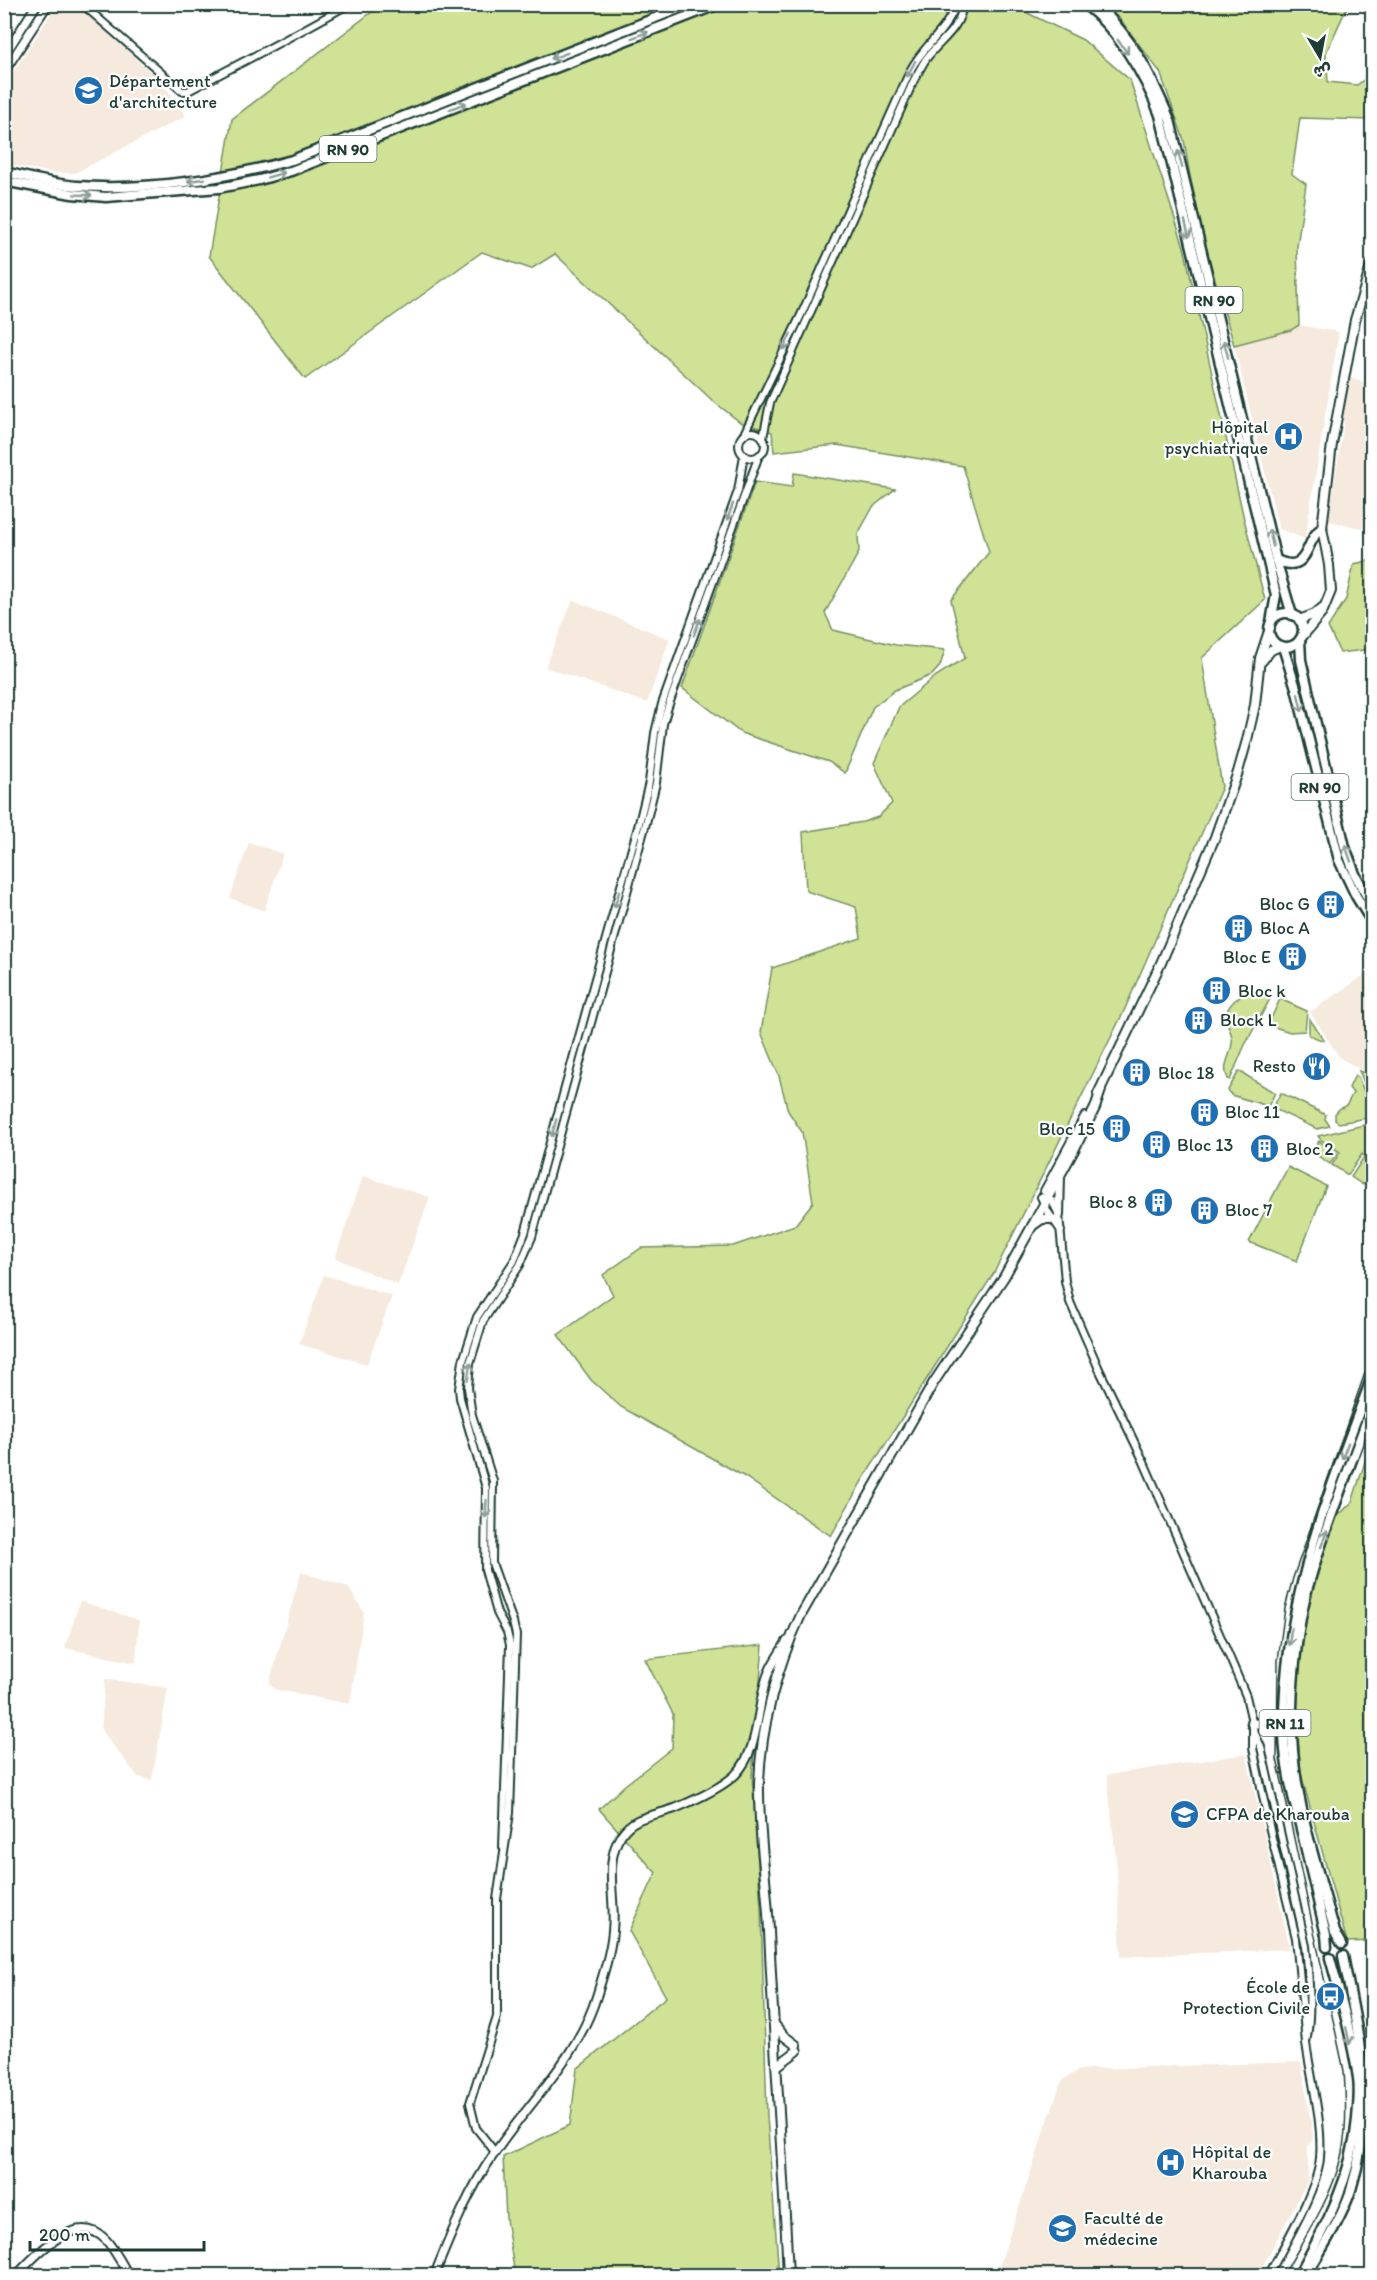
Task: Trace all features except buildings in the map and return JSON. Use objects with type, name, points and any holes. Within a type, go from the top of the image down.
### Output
[{"type":"highway","name":"RN 90","points":[[4,172],[76,186],[107,186],[181,182],[251,171],[292,160],[691,4]]},
{"type":"highway","name":"RN 90","points":[[4,181],[72,194],[106,196],[219,188],[259,180],[291,171],[719,4]]},
{"type":"highway","name":"RN 90","points":[[1084,4],[1109,30],[1137,66],[1160,115],[1276,595],[1270,625]]},
{"type":"highway","name":"RN 90","points":[[1096,4],[1129,39],[1145,64],[1170,120],[1276,560],[1296,618]]},
{"type":"highway","points":[[1276,560],[1290,564],[1304,558],[1316,532],[1322,528]]},
{"type":"highway","points":[[1283,614],[1296,618],[1303,628],[1301,639],[1292,646],[1281,646],[1272,639],[1270,625],[1283,614]]},
{"type":"highway","name":"RN 90","points":[[1301,639],[1301,660],[1345,847],[1355,874],[1372,906]]},
{"type":"highway","name":"RN 90","points":[[1281,646],[1296,688],[1340,860],[1356,896],[1372,922]]},
{"type":"highway","name":"RN 11","points":[[1327,1947],[1290,1784],[1285,1721],[1291,1629],[1301,1579],[1372,1377]]},
{"type":"highway","name":"RN 11","points":[[1342,1944],[1335,1932],[1297,1782],[1292,1743],[1294,1690],[1300,1630],[1309,1581],[1372,1405]]},
{"type":"highway","points":[[1253,1726],[1285,1721]]},
{"type":"highway","points":[[1298,2276],[1335,2205],[1351,2159],[1356,2134],[1358,2080],[1330,1958],[1326,1953],[1327,1947],[1334,1942],[1342,1944],[1344,1950],[1343,1956],[1366,2079],[1365,2135],[1351,2192],[1306,2276]]},
{"type":"highway","points":[[1330,1958],[1339,1959],[1343,1956]]},
{"type":"main road","points":[[4,56],[37,4]]},
{"type":"main road","points":[[4,72],[48,4]]},
{"type":"main road","points":[[1301,639],[1316,623],[1328,603],[1331,580],[1322,528],[1332,444],[1355,320],[1372,263]]},
{"type":"main road","points":[[1296,618],[1315,614],[1328,603]]},
{"type":"main road","points":[[434,2276],[472,2189],[495,2152],[526,2113],[579,2038],[589,2018],[612,1935],[613,1851],[620,1836],[629,1825],[645,1816],[674,1809],[723,1784],[736,1774],[746,1761],[767,1676],[934,1382],[993,1293],[1101,1090],[1161,963],[1215,837],[1239,772],[1255,705],[1259,667],[1270,625]]},
{"type":"main road","points":[[1259,667],[1267,654],[1281,646]]},
{"type":"main road","points":[[993,1293],[1012,1251],[1060,1175],[1095,1108],[1101,1090]]},
{"type":"main road","points":[[1030,1227],[1038,1221],[1056,1217],[1060,1175]]},
{"type":"main road","points":[[788,2276],[759,1781],[761,1754],[768,1718],[790,1637]]},
{"type":"main road","points":[[774,2024],[796,2048],[777,2066]]},
{"type":"main road","points":[[16,2276],[47,2244],[76,2231],[91,2231],[105,2238],[129,2276]]},
{"type":"street","points":[[82,4],[182,91],[188,91],[281,43],[349,4]]},
{"type":"street","points":[[759,455],[752,458],[744,455],[739,447],[739,441],[801,315],[910,71],[918,57],[947,25],[956,4]]},
{"type":"street","points":[[495,2152],[476,2128],[470,2103],[497,2018],[496,1899],[510,1814],[515,1630],[492,1563],[493,1481],[469,1400],[470,1363],[483,1321],[520,1265],[532,1237],[645,827],[656,783],[666,715],[764,446],[763,438],[770,403],[914,80],[927,57],[959,21],[963,4]]},
{"type":"street","points":[[743,436],[753,432],[763,438]]},
{"type":"street","points":[[504,1856],[502,1835],[510,1645],[507,1632],[497,1613],[485,1570],[486,1488],[460,1398],[463,1361],[477,1317],[514,1261],[525,1233],[609,924],[638,827],[649,782],[655,733],[662,704],[738,491],[744,455]]},
{"type":"street","points":[[1044,1199],[1056,1217],[1061,1231],[1065,1281],[1070,1302],[1246,1696],[1261,1748],[1306,1946],[1308,1970],[1306,2043],[1319,2129],[1319,2167],[1304,2205],[1268,2276]]},
{"type":"shaded area","name":"Département d'architecture","points":[[60,5],[76,5],[162,82],[186,116],[75,173],[54,173],[5,164],[5,96],[10,94],[5,84],[55,8]]},
{"type":"shaded area","name":"Hôpital psychiatrique","points":[[1299,325],[1339,332],[1305,539],[1279,529],[1234,345],[1291,330]]},
{"type":"shaded area","points":[[1347,377],[1372,385],[1372,529],[1369,530],[1328,521],[1344,422],[1341,415]]},
{"type":"shaded area","points":[[573,600],[670,639],[647,703],[545,667]]},
{"type":"shaded area","points":[[249,842],[283,854],[264,911],[230,898]]},
{"type":"shaded area","points":[[1372,970],[1372,1076],[1340,1058],[1310,1012]]},
{"type":"shaded area","points":[[363,1176],[430,1197],[398,1285],[335,1258]]},
{"type":"shaded area","points":[[324,1275],[392,1296],[367,1364],[299,1344]]},
{"type":"shaded area","points":[[301,1572],[348,1587],[364,1612],[350,1704],[277,1690],[269,1684]]},
{"type":"shaded area","points":[[80,1601],[139,1620],[136,1663],[65,1648]]},
{"type":"shaded area","points":[[105,1679],[168,1688],[152,1780],[138,1777],[101,1730]]},
{"type":"shaded area","points":[[1246,1754],[1290,1949],[1121,1957],[1117,1869],[1107,1775]]},
{"type":"shaded area","name":"Hôpital de Kharouba","points":[[1301,2062],[1313,2136],[1308,2145],[1308,2180],[1258,2275],[996,2275],[1060,2085],[1064,2079],[1079,2070],[1089,2069]]},
{"type":"green space","points":[[381,5],[1011,5],[1083,40],[1130,80],[1184,247],[1244,519],[1265,600],[1202,658],[1222,787],[1124,1011],[994,1273],[862,1481],[831,1536],[745,1477],[621,1407],[591,1380],[558,1335],[613,1295],[603,1275],[641,1248],[733,1246],[795,1225],[813,1202],[802,1132],[788,1111],[779,1076],[761,1032],[772,968],[861,938],[856,907],[806,891],[803,832],[863,822],[878,817],[892,803],[874,763],[899,707],[936,676],[965,658],[951,600],[989,552],[963,466],[837,445],[774,452],[772,432],[740,422],[713,401],[555,254],[531,269],[482,252],[305,379],[209,256],[232,119]]},
{"type":"green space","points":[[1102,5],[1348,5],[1326,53],[1328,82],[1357,85],[1372,73],[1372,120],[1300,118],[1292,174],[1306,184],[1297,247],[1299,325],[1291,330],[1234,345],[1206,248],[1184,140],[1160,72],[1119,18]]},
{"type":"green space","points":[[794,473],[895,489],[873,507],[858,534],[859,552],[825,613],[833,630],[896,645],[945,650],[940,666],[932,675],[895,690],[873,707],[845,773],[829,762],[741,733],[682,688],[755,482],[792,487]]},
{"type":"green space","points":[[1372,560],[1372,649],[1340,653],[1328,627],[1346,599],[1354,564]]},
{"type":"green space","points":[[1251,988],[1271,997],[1244,1047],[1230,1080],[1226,1074],[1226,1063],[1232,1043],[1226,1018],[1227,1011],[1234,1001]]},
{"type":"green space","points":[[1280,999],[1307,1011],[1305,1031],[1290,1032],[1268,1025]]},
{"type":"green space","points":[[1309,1018],[1324,1040],[1324,1041],[1309,1035]]},
{"type":"green space","points":[[1239,1071],[1275,1093],[1268,1106],[1231,1095],[1228,1090]]},
{"type":"green space","points":[[1359,1071],[1372,1076],[1372,1100]]},
{"type":"green space","points":[[1355,1075],[1358,1077],[1372,1110],[1372,1117],[1339,1123],[1335,1120],[1335,1114],[1346,1106],[1353,1093],[1349,1088]]},
{"type":"green space","points":[[1281,1093],[1326,1115],[1325,1119],[1330,1126],[1317,1129],[1272,1108]]},
{"type":"green space","points":[[1372,1124],[1372,1171],[1363,1185],[1351,1177],[1364,1157],[1362,1154],[1348,1175],[1332,1165],[1340,1152],[1318,1136]]},
{"type":"green space","points":[[1319,1141],[1337,1153],[1330,1164],[1312,1152]]},
{"type":"green space","points":[[1288,1167],[1326,1186],[1297,1261],[1249,1242]]},
{"type":"green space","points":[[1372,1440],[1372,1941],[1347,1942],[1301,1774],[1297,1723],[1298,1676],[1304,1620],[1312,1582],[1335,1519],[1352,1502]]},
{"type":"green space","points":[[763,1645],[752,1776],[761,1908],[767,2117],[779,2275],[515,2275],[506,2219],[503,2157],[570,2125],[577,2069],[666,1997],[629,1931],[656,1873],[599,1809],[672,1748],[673,1714],[645,1659]]},
{"type":"tram line","points":[[1283,2276],[1321,2210],[1333,2182],[1343,2145],[1346,2107],[1344,2071],[1277,1759],[1278,1660],[1285,1608],[1293,1578],[1372,1353]]},
{"type":"place","name":"Département d'architecture","points":[[88,91]]},
{"type":"place","name":"Hôpital psychiatrique","points":[[1289,437]]},
{"type":"place","name":"Bloc G","points":[[1331,904]]},
{"type":"place","name":"Bloc A","points":[[1239,928]]},
{"type":"place","name":"Bloc E","points":[[1292,957]]},
{"type":"place","name":"Bloc k","points":[[1217,991]]},
{"type":"place","name":"Block L","points":[[1199,1020]]},
{"type":"place","name":"Resto","points":[[1317,1066]]},
{"type":"place","name":"Bloc 18","points":[[1137,1073]]},
{"type":"place","name":"Bloc 11","points":[[1204,1112]]},
{"type":"place","name":"Bloc 15","points":[[1116,1129]]},
{"type":"place","name":"Bloc 13","points":[[1156,1145]]},
{"type":"place","name":"Bloc 2","points":[[1265,1149]]},
{"type":"place","name":"Bloc 8","points":[[1158,1202]]},
{"type":"place","name":"Bloc 7","points":[[1204,1210]]},
{"type":"place","name":"CFPA de Kharouba","points":[[1185,1814]]},
{"type":"place","name":"École de Protection Civile","points":[[1331,1997]]},
{"type":"place","name":"Hôpital de Kharouba","points":[[1171,2162]]},
{"type":"place","name":"Faculté de médecine","points":[[1063,2228]]}]
